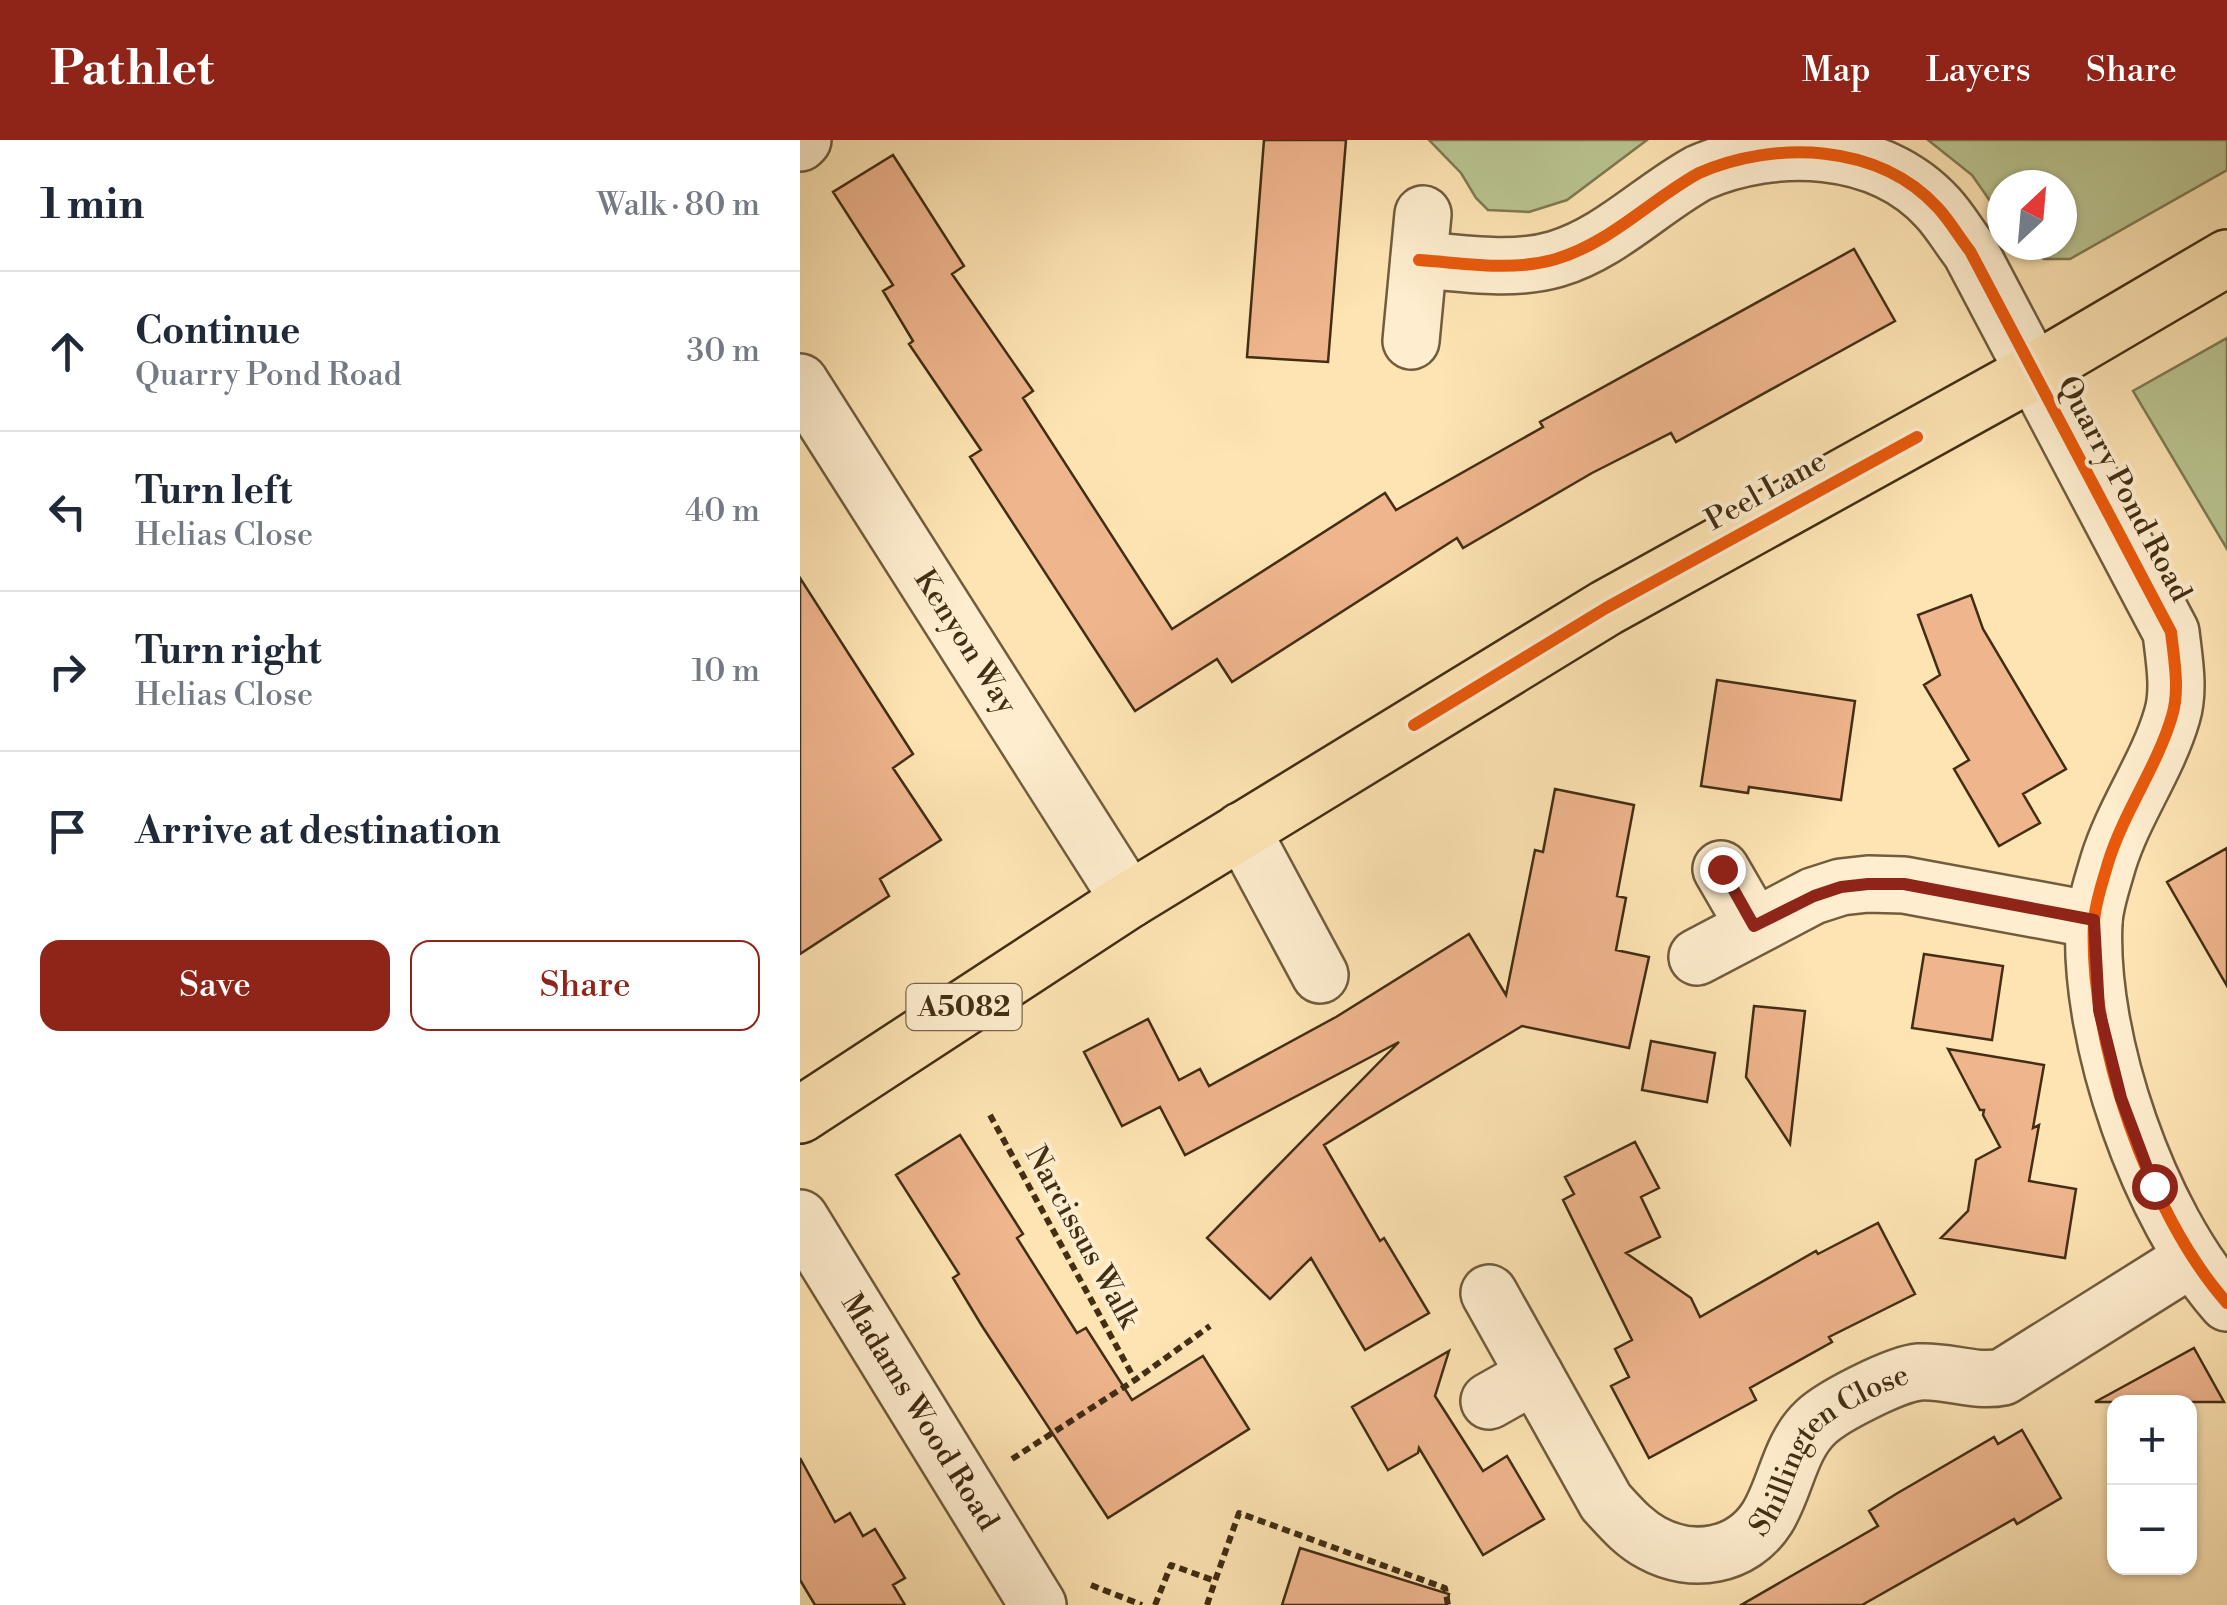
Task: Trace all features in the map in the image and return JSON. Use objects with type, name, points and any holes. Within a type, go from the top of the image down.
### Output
[{"type":"main road","name":"Peel Lane","points":[[800,1115],[1129,900],[1606,608],[2033,372],[2227,258]]},
{"type":"street","name":"Quarry Pond Road","points":[[1411,340],[1421,237],[1518,266],[1554,260],[1589,247],[1700,172],[1747,153],[1798,147],[1850,155],[1900,176],[1938,208],[1970,251],[2171,632],[2176,676],[2173,714],[2108,862],[2094,920],[2099,1010],[2121,1098],[2154,1186],[2191,1259],[2227,1303]]},
{"type":"street","name":"Kenyon Way","points":[[800,382],[1129,900]]},
{"type":"street","points":[[1242,830],[1320,974]]},
{"type":"street","points":[[1722,869],[1754,926]]},
{"type":"street","points":[[1697,957],[1814,896],[1868,884],[1904,884],[2094,920]]},
{"type":"street","name":"Madams Wood Road","points":[[800,1218],[966,1489],[1057,1600]]},
{"type":"street","name":"Shillingten Close","points":[[1489,1293],[1512,1388],[1606,1502],[1628,1526],[1654,1545],[1692,1554],[1723,1553],[1749,1541],[1768,1516],[1796,1450],[1816,1422],[1883,1383],[1919,1372],[1986,1380],[2003,1377],[2191,1259]]},
{"type":"path","points":[[1207,1605],[1239,1513],[1445,1588],[1448,1605]]},
{"type":"path","points":[[1155,1605],[1171,1565],[1215,1581]]},
{"type":"path","points":[[1057,1600],[1091,1586],[1142,1605]]},
{"type":"green space","points":[[1429,140],[1647,140],[1567,200],[1529,212],[1488,210],[1461,173]]},
{"type":"green space","points":[[1928,140],[2227,140],[2227,170],[2077,255],[2077,170],[1987,170],[1987,196],[1972,175]]},
{"type":"green space","points":[[2227,338],[2227,549],[2133,391]]},
{"type":"building","points":[[1264,140],[1346,140],[1328,362],[1247,357]]},
{"type":"building","points":[[893,155],[964,266],[952,274],[1033,391],[1023,398],[1172,629],[1385,493],[1396,510],[1543,427],[1540,422],[1854,249],[1895,321],[1676,442],[1671,433],[1592,473],[1463,548],[1457,538],[1232,682],[1217,659],[1135,711],[970,457],[981,450],[909,344],[913,341],[883,291],[893,285],[833,192]]},
{"type":"building","points":[[800,578],[913,754],[893,768],[941,840],[880,879],[889,896],[800,954]]},
{"type":"building","points":[[1971,595],[1983,629],[2066,769],[2023,794],[2040,823],[1999,846],[1954,769],[1969,760],[1924,685],[1940,675],[1918,615]]},
{"type":"building","points":[[1717,680],[1855,701],[1841,800],[1749,787],[1748,793],[1701,786]]},
{"type":"building","points":[[1555,789],[1634,805],[1617,896],[1626,898],[1616,950],[1649,957],[1629,1048],[1522,1026],[1324,1145],[1380,1241],[1384,1238],[1429,1313],[1365,1350],[1311,1258],[1270,1299],[1207,1238],[1399,1042],[1185,1155],[1160,1107],[1122,1126],[1084,1052],[1148,1019],[1179,1080],[1200,1069],[1209,1086],[1336,1017],[1469,934],[1506,995],[1535,850],[1543,852]]},
{"type":"building","points":[[2227,848],[2227,986],[2167,882]]},
{"type":"building","points":[[1924,954],[2003,966],[1992,1040],[1912,1028]]},
{"type":"building","points":[[1754,1006],[1805,1011],[1790,1144],[1746,1077]]},
{"type":"building","points":[[1651,1041],[1715,1053],[1707,1102],[1642,1090]]},
{"type":"building","points":[[1948,1049],[2044,1065],[2029,1181],[2076,1189],[2065,1258],[1941,1238],[1968,1211],[1976,1160],[2000,1147],[1984,1110],[1980,1110]]},
{"type":"building","points":[[960,1135],[1023,1234],[1017,1238],[1077,1333],[1086,1328],[1132,1400],[1203,1356],[1249,1429],[1108,1518],[982,1326],[953,1278],[959,1274],[896,1175]]},
{"type":"building","points":[[1635,1142],[1659,1188],[1641,1197],[1660,1237],[1626,1253],[1691,1298],[1700,1317],[1816,1251],[1818,1254],[1878,1223],[1915,1294],[1829,1337],[1832,1342],[1750,1388],[1756,1400],[1649,1458],[1611,1386],[1629,1377],[1615,1349],[1632,1340],[1563,1200],[1574,1194],[1565,1177]]},
{"type":"building","points":[[2194,1348],[2224,1402],[2197,1402],[2197,1395],[2108,1395]]},
{"type":"building","points":[[1449,1351],[1435,1396],[1483,1471],[1507,1456],[1544,1519],[1483,1555],[1419,1448],[1418,1453],[1388,1470],[1352,1407]]},
{"type":"building","points":[[2022,1430],[2061,1498],[2017,1524],[2014,1519],[1862,1605],[1741,1605],[1878,1526],[1869,1511],[1896,1494],[1994,1437],[1998,1444]]},
{"type":"building","points":[[800,1458],[835,1522],[850,1513],[863,1536],[875,1529],[905,1578],[893,1585],[905,1605],[815,1605],[800,1580]]},
{"type":"building","points":[[1300,1548],[1449,1594],[1447,1605],[1282,1605]]},
{"type":"cycle path","points":[[1419,260],[1505,266],[1556,259],[1594,243],[1699,173],[1729,162],[1792,152],[1825,154],[1886,170],[1914,186],[1947,218],[1970,251],[2171,632],[2176,674],[2174,706],[2166,735],[2108,863],[2095,915],[2095,969],[2113,1071],[2149,1175],[2172,1223],[2227,1303]]},
{"type":"cycle path","points":[[1414,725],[1606,608],[1917,437]]},
{"type":"route","points":[[1722,869],[1754,926],[1814,896],[1868,884],[1904,884],[2094,920],[2099,1010],[2121,1098],[2154,1186]]}]
